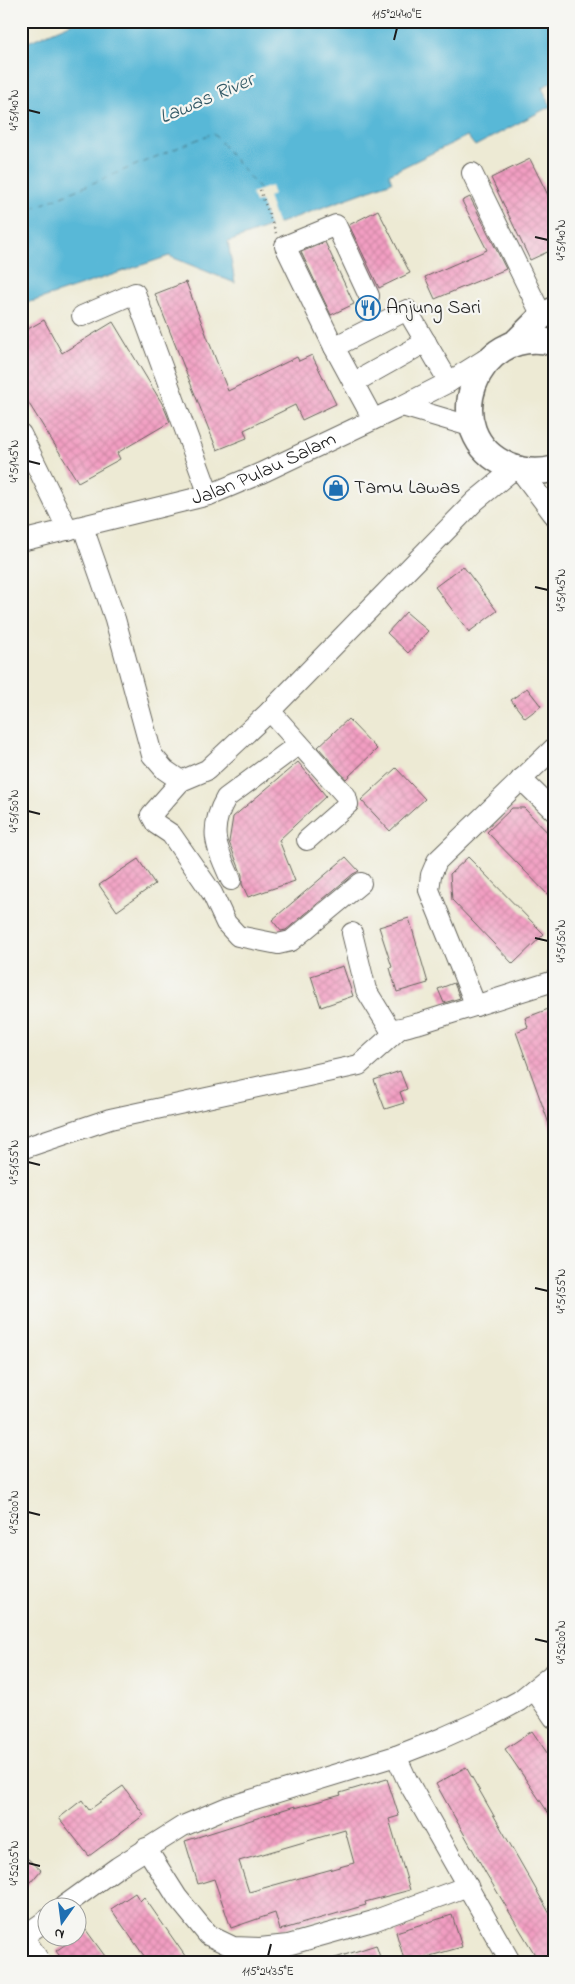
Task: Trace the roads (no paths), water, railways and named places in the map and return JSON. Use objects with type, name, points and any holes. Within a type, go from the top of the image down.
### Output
[{"type":"main road","points":[[548,313],[515,343],[491,356],[483,364],[473,384],[469,406],[473,427],[483,447],[500,462],[518,469],[542,472],[554,469]]},
{"type":"main road","points":[[515,343],[542,339],[554,342]]},
{"type":"street","points":[[472,173],[548,313]]},
{"type":"street","points":[[369,296],[336,224],[285,246],[334,347],[373,420]]},
{"type":"street","points":[[82,316],[136,293],[209,494]]},
{"type":"street","points":[[334,347],[407,310],[449,382]]},
{"type":"street","points":[[353,383],[426,342]]},
{"type":"street","name":"Jalan Pulau Salam","points":[[21,541],[209,494],[259,474],[402,406],[449,382],[491,356]]},
{"type":"street","points":[[402,406],[473,427]]},
{"type":"street","points":[[21,434],[75,529],[115,619],[152,755],[164,770],[181,781]]},
{"type":"street","points":[[361,883],[291,941],[278,944],[238,936],[226,923],[212,893],[171,834],[156,824],[151,815],[181,781],[207,770],[270,712],[475,501],[518,469],[554,515]]},
{"type":"street","points":[[270,712],[346,796],[348,804],[307,840]]},
{"type":"street","points":[[231,880],[216,845],[216,818],[219,810],[226,798],[299,744]]},
{"type":"street","points":[[476,1006],[430,890],[431,875],[437,861],[554,748]]},
{"type":"street","points":[[521,779],[554,811]]},
{"type":"street","points":[[352,933],[366,990],[390,1029],[398,1030]]},
{"type":"street","points":[[21,1149],[110,1120],[359,1065],[398,1030],[407,1026],[420,1024],[554,981]]},
{"type":"street","points":[[78,1896],[146,1848],[182,1826],[228,1807],[396,1756],[488,1717],[519,1701],[554,1673]]},
{"type":"street","points":[[534,1689],[554,1718]]},
{"type":"street","points":[[396,1756],[407,1780],[511,1963]]},
{"type":"street","points":[[146,1848],[177,1897],[208,1935],[233,1947],[260,1948],[288,1945],[372,1920],[468,1886]]},
{"type":"street","points":[[38,1926],[22,1937],[41,1963]]},
{"type":"water","name":"Lawas River","points":[[77,21],[554,21],[554,80],[542,88],[551,106],[475,146],[467,136],[389,174],[392,182],[228,242],[235,283],[169,256],[34,301],[21,303],[21,45]]},
{"type":"place","name":"Anjung Sari","points":[[368,308]]},
{"type":"place","name":"Tamu Lawas","points":[[336,488]]}]
